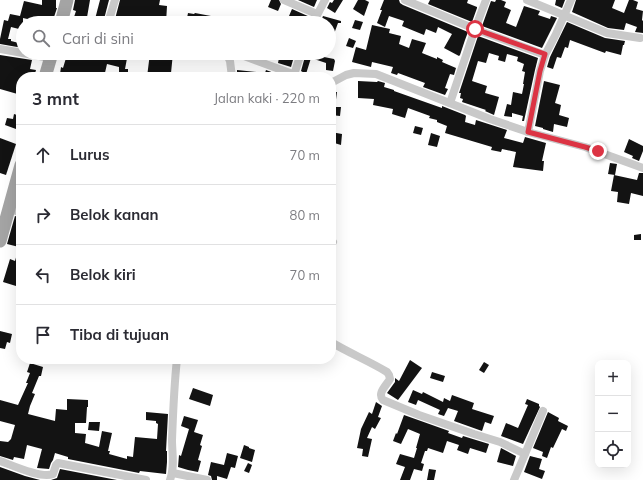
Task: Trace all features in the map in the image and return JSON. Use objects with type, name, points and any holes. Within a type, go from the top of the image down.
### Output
[{"type":"main road","points":[[63,16],[68,0]]},
{"type":"main road","points":[[46,72],[50,60]]},
{"type":"main road","points":[[0,241],[15,210]]},
{"type":"street","points":[[110,16],[115,0]]},
{"type":"street","points":[[284,0],[317,14],[325,0]]},
{"type":"street","points":[[405,0],[475,29],[545,54]]},
{"type":"street","points":[[450,103],[486,0]]},
{"type":"street","points":[[527,0],[607,33],[640,38]]},
{"type":"street","points":[[528,132],[540,71],[545,54],[556,34],[571,0]]},
{"type":"street","points":[[0,49],[16,51]]},
{"type":"street","points":[[230,60],[231,72]]},
{"type":"street","points":[[255,60],[287,72]]},
{"type":"street","points":[[299,72],[300,60]]},
{"type":"street","points":[[336,80],[354,73],[376,74],[490,119],[528,132],[585,147],[643,168]]},
{"type":"street","points":[[336,345],[387,372],[390,379],[380,393],[383,400],[419,415],[500,442],[525,454]]},
{"type":"street","points":[[176,364],[174,388],[172,476],[207,480]]},
{"type":"street","points":[[514,480],[543,411]]},
{"type":"street","points":[[0,461],[45,476],[53,474],[58,463],[146,480]]},
{"type":"building","points":[[42,0],[56,0],[57,8],[54,16],[20,16],[24,1],[42,5]]},
{"type":"building","points":[[75,0],[90,0],[87,16],[74,16],[76,11],[73,10]]},
{"type":"building","points":[[100,0],[109,0],[105,16],[96,16]]},
{"type":"building","points":[[120,0],[160,0],[159,5],[167,6],[166,16],[116,16]]},
{"type":"building","points":[[271,0],[279,0],[281,4],[278,11],[268,7]]},
{"type":"building","points":[[298,0],[317,0],[314,7]]},
{"type":"building","points":[[334,0],[343,0],[335,13],[327,8],[330,2],[332,3]]},
{"type":"building","points":[[358,0],[365,0],[369,2],[364,16],[353,9]]},
{"type":"building","points":[[384,0],[399,0],[403,5],[468,32],[460,55],[459,56],[444,48],[452,34],[438,27],[436,33],[426,29],[424,35],[402,26],[404,21],[389,16],[385,27],[377,23]]},
{"type":"building","points":[[430,0],[468,0],[467,3],[477,8],[472,22],[428,4]]},
{"type":"building","points":[[496,0],[506,2],[504,7],[511,10],[506,23],[516,27],[524,6],[540,11],[538,15],[550,19],[551,16],[557,18],[542,48],[482,26],[491,1],[495,2]]},
{"type":"building","points":[[556,0],[565,0],[562,8],[555,5]]},
{"type":"building","points":[[576,0],[615,0],[612,8],[624,13],[629,0],[638,2],[636,9],[643,11],[643,33],[635,32],[637,27],[626,23],[624,30],[608,28],[572,12]]},
{"type":"building","points":[[292,9],[308,16],[289,16]]},
{"type":"building","points":[[188,13],[195,13],[211,16],[187,16]]},
{"type":"building","points":[[10,14],[20,16],[16,16],[16,28],[11,27],[8,39],[16,42],[16,47],[0,44],[4,20],[8,21]]},
{"type":"building","points":[[336,20],[341,21],[341,23],[338,23],[336,28]]},
{"type":"building","points":[[355,20],[363,22],[360,30],[352,28]]},
{"type":"building","points":[[567,22],[605,38],[625,41],[621,55],[606,51],[605,53],[570,40],[568,48],[565,47],[561,58],[557,57],[553,69],[547,67],[550,57]]},
{"type":"building","points":[[372,25],[390,29],[389,33],[401,36],[399,44],[409,48],[412,39],[426,43],[422,53],[437,59],[437,57],[443,60],[442,62],[456,68],[454,75],[450,74],[445,88],[448,89],[445,95],[423,87],[425,83],[398,73],[397,75],[391,73],[393,67],[372,62],[371,67],[352,62],[356,47],[366,50]]},
{"type":"building","points":[[478,36],[538,58],[524,121],[522,121],[523,116],[512,113],[512,117],[504,116],[507,104],[511,105],[513,92],[522,94],[525,72],[522,71],[524,64],[517,61],[518,57],[507,54],[505,62],[498,60],[499,56],[489,53],[486,63],[478,61],[472,81],[487,86],[485,93],[499,97],[494,115],[485,111],[486,110],[462,102],[463,99],[460,98],[461,93],[459,93]]},
{"type":"building","points":[[349,38],[356,41],[353,48],[346,46]]},
{"type":"building","points":[[0,55],[16,58],[16,60],[32,60],[30,69],[36,70],[35,72],[16,72],[16,94],[0,89]]},
{"type":"building","points":[[65,60],[127,60],[125,69],[128,69],[128,72],[119,72],[119,67],[107,64],[105,72],[60,72],[61,67],[63,68]]},
{"type":"building","points":[[149,60],[172,60],[171,72],[148,72]]},
{"type":"building","points":[[279,60],[293,60],[291,67],[278,63]]},
{"type":"building","points":[[304,60],[310,60],[307,72],[301,71]]},
{"type":"building","points":[[317,60],[334,60],[333,71],[326,70],[326,63]]},
{"type":"building","points":[[237,70],[256,72],[237,72]]},
{"type":"building","points":[[358,81],[378,81],[385,83],[384,87],[394,91],[465,115],[465,122],[475,125],[476,120],[507,130],[504,138],[523,143],[525,137],[546,143],[542,161],[544,161],[543,171],[513,167],[516,152],[502,149],[501,152],[491,150],[492,147],[445,133],[447,126],[437,122],[437,120],[429,118],[430,116],[408,108],[405,118],[392,114],[393,109],[373,105],[374,99],[358,98]]},
{"type":"building","points":[[544,81],[560,85],[555,103],[561,105],[559,115],[569,118],[567,127],[554,124],[553,132],[535,126]]},
{"type":"building","points":[[336,107],[341,107],[340,116],[336,116]]},
{"type":"building","points":[[14,114],[16,115],[16,129],[5,125],[7,118],[13,119]]},
{"type":"building","points":[[415,126],[423,128],[421,135],[413,133]]},
{"type":"building","points":[[336,133],[342,134],[341,145],[336,144]]},
{"type":"building","points":[[431,133],[440,136],[437,147],[428,145]]},
{"type":"building","points":[[0,138],[16,144],[6,175],[0,173]]},
{"type":"building","points":[[629,139],[643,146],[643,151],[639,161],[632,158],[633,156],[624,152]]},
{"type":"building","points":[[610,163],[617,164],[615,175],[608,174]]},
{"type":"building","points":[[639,173],[643,173],[643,196],[631,193],[629,204],[617,202],[618,192],[611,191],[614,175],[637,180]]},
{"type":"building","points":[[15,216],[16,246],[7,244]]},
{"type":"building","points":[[641,234],[641,240],[634,240],[634,235]]},
{"type":"building","points":[[16,258],[16,286],[3,282],[10,259],[15,261]]},
{"type":"building","points":[[0,331],[12,334],[10,343],[7,342],[5,349],[0,348]]},
{"type":"building","points":[[410,360],[422,368],[398,400],[387,393],[395,382],[395,378],[399,381]]},
{"type":"building","points":[[484,362],[489,365],[484,373],[479,370]]},
{"type":"building","points":[[30,364],[43,367],[41,376],[39,376],[32,393],[35,394],[28,414],[55,421],[56,409],[67,410],[67,399],[88,400],[86,423],[75,423],[75,433],[86,434],[85,443],[99,447],[102,431],[112,433],[108,451],[110,451],[109,454],[127,459],[127,456],[133,457],[135,437],[157,439],[158,424],[156,421],[146,420],[146,412],[168,414],[166,474],[140,471],[139,473],[68,459],[68,457],[55,453],[49,469],[37,468],[42,449],[27,445],[24,459],[14,457],[13,460],[0,456],[0,441],[8,442],[11,439],[15,425],[0,421],[0,400],[18,405],[28,383],[26,383],[30,373],[27,372]]},
{"type":"building","points":[[432,372],[445,376],[443,382],[430,378]]},
{"type":"building","points":[[193,388],[213,395],[210,406],[189,399]]},
{"type":"building","points":[[413,390],[422,394],[423,392],[443,402],[444,398],[450,401],[452,395],[474,403],[472,409],[494,416],[491,424],[485,422],[482,431],[454,421],[458,411],[448,408],[444,416],[438,414],[440,410],[418,400],[416,405],[408,402]]},
{"type":"building","points":[[527,399],[539,404],[540,407],[523,444],[501,436],[506,423],[518,428],[528,405],[525,404]]},
{"type":"building","points":[[376,402],[382,406],[378,417],[381,418],[375,429],[372,427],[367,438],[372,439],[368,457],[362,456],[363,449],[357,448],[361,429],[369,412],[372,414]]},
{"type":"building","points":[[548,412],[559,418],[558,421],[568,426],[566,431],[562,429],[553,448],[551,447],[547,458],[542,456],[543,452],[533,448]]},
{"type":"building","points":[[404,415],[449,431],[448,433],[462,438],[463,436],[489,444],[486,453],[470,448],[468,454],[457,450],[459,445],[447,441],[443,453],[428,448],[427,451],[425,451],[421,463],[424,464],[422,471],[414,469],[410,480],[400,480],[405,467],[396,464],[400,454],[414,458],[420,434],[408,429],[401,444],[393,441]]},
{"type":"building","points":[[184,416],[198,420],[194,432],[203,435],[200,445],[202,446],[198,460],[201,461],[198,472],[178,467],[179,455],[181,456],[189,429],[181,426]]},
{"type":"building","points":[[89,422],[100,422],[99,431],[88,430]]},
{"type":"building","points":[[244,445],[255,450],[252,462],[240,458]]},
{"type":"building","points":[[501,448],[516,456],[513,466],[497,462]]},
{"type":"building","points":[[227,453],[238,456],[235,468],[231,467],[227,479],[217,476],[217,480],[212,480],[211,476],[208,475],[211,462],[224,465]]},
{"type":"building","points":[[530,456],[542,459],[539,469],[545,471],[542,479],[524,472]]},
{"type":"building","points":[[248,463],[252,465],[249,473],[244,471]]},
{"type":"building","points":[[0,467],[25,476],[40,480],[0,480]]},
{"type":"building","points":[[60,469],[117,480],[51,480],[57,478]]},
{"type":"building","points":[[429,469],[436,470],[434,480],[427,480]]},
{"type":"route","points":[[475,29],[545,54],[540,71],[528,132],[598,151]]}]
